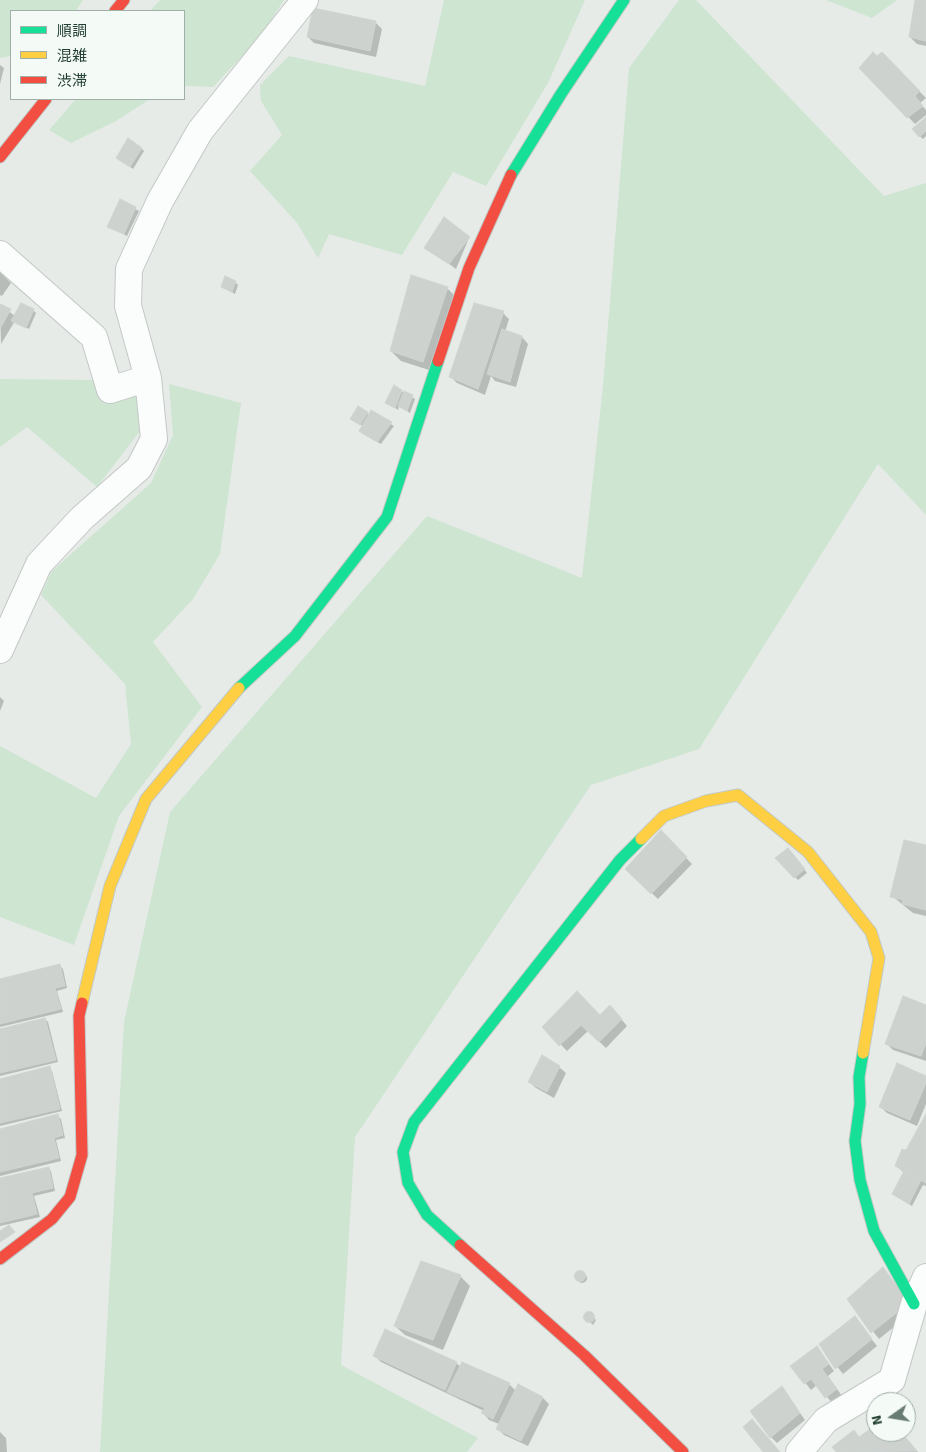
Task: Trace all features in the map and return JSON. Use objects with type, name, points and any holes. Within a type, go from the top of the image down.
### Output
[{"type":"street","points":[[116,10],[124,0]]},
{"type":"street","points":[[0,650],[39,564],[82,518],[139,468],[154,439],[148,378],[128,306],[129,269],[160,201],[200,131],[305,0]]},
{"type":"street","points":[[0,1259],[52,1219],[70,1197],[82,1155],[79,1016],[110,886],[146,799],[244,682],[295,636],[387,517],[469,268],[505,185],[561,94],[624,0]]},
{"type":"street","points":[[0,157],[45,100]]},
{"type":"street","points":[[0,254],[94,337],[110,390],[148,378]]},
{"type":"street","points":[[683,1452],[584,1355],[427,1215],[408,1183],[403,1152],[414,1122],[620,860],[664,816],[706,801],[738,795],[808,852],[871,932],[879,958],[859,1077],[860,1104],[855,1142],[858,1170],[874,1231],[914,1304]]},
{"type":"street","points":[[800,1452],[826,1420],[892,1380],[914,1304],[926,1278]]},
{"type":"green space","points":[[0,0],[83,0],[77,10],[10,10],[10,56],[0,58]]},
{"type":"green space","points":[[160,0],[284,0],[261,36],[213,87],[185,86],[185,10],[151,10]]},
{"type":"green space","points":[[444,0],[585,0],[548,83],[486,186],[453,172],[402,255],[329,234],[318,258],[297,223],[250,171],[282,135],[261,101],[260,85],[289,56],[425,86]]},
{"type":"green space","points":[[679,0],[696,0],[884,196],[926,183],[926,515],[878,464],[699,749],[591,785],[355,1137],[341,1365],[478,1438],[467,1452],[100,1452],[124,1022],[170,812],[427,516],[582,578],[603,386],[629,68]]},
{"type":"green space","points":[[826,0],[897,0],[872,18]]},
{"type":"green space","points":[[75,100],[148,100],[116,121],[71,143],[49,130]]},
{"type":"green space","points":[[0,379],[98,380],[136,394],[140,431],[97,487],[27,427],[0,447]]},
{"type":"green space","points":[[169,384],[241,403],[220,554],[193,599],[153,642],[202,707],[119,816],[74,945],[0,917],[0,746],[96,798],[131,744],[125,684],[41,595],[52,571],[151,483],[173,435]]},
{"type":"building","points":[[915,0],[926,0],[926,41],[909,37]]},
{"type":"building","points":[[313,8],[376,21],[370,51],[307,37]]},
{"type":"building","points":[[873,52],[877,56],[882,52],[920,91],[915,96],[923,106],[907,118],[859,68]]},
{"type":"building","points":[[926,117],[926,131],[919,137],[912,129]]},
{"type":"building","points":[[128,138],[142,148],[130,167],[116,158]]},
{"type":"building","points":[[120,199],[136,207],[124,234],[107,227]]},
{"type":"building","points":[[444,217],[470,237],[449,264],[424,248]]},
{"type":"building","points":[[411,275],[448,287],[423,362],[390,351]]},
{"type":"building","points":[[225,276],[236,281],[232,292],[221,287]]},
{"type":"building","points":[[21,303],[34,309],[26,328],[11,321]]},
{"type":"building","points":[[474,303],[504,311],[478,389],[449,377]]},
{"type":"building","points":[[0,304],[11,309],[0,329]]},
{"type":"building","points":[[502,329],[522,336],[510,382],[487,374]]},
{"type":"building","points":[[394,385],[402,390],[395,408],[385,403]]},
{"type":"building","points":[[404,391],[413,395],[407,411],[398,406]]},
{"type":"building","points":[[358,406],[368,412],[360,425],[350,419]]},
{"type":"building","points":[[371,410],[392,422],[377,442],[359,431]]},
{"type":"building","points":[[661,830],[687,857],[651,894],[625,869]]},
{"type":"building","points":[[904,840],[926,845],[926,910],[902,904],[903,900],[890,897]]},
{"type":"building","points":[[788,848],[805,869],[794,878],[775,858]]},
{"type":"building","points":[[60,964],[65,986],[55,988],[61,1009],[0,1024],[0,979]]},
{"type":"building","points":[[577,991],[600,1015],[610,1005],[622,1019],[599,1042],[581,1025],[559,1046],[542,1027]]},
{"type":"building","points":[[903,996],[926,1005],[926,1043],[921,1056],[885,1044]]},
{"type":"building","points":[[45,1018],[56,1060],[0,1073],[0,1029]]},
{"type":"building","points":[[542,1055],[560,1066],[547,1092],[528,1082]]},
{"type":"building","points":[[897,1063],[926,1076],[926,1083],[910,1120],[879,1107]]},
{"type":"building","points":[[50,1066],[60,1109],[0,1123],[0,1079]]},
{"type":"building","points":[[58,1114],[63,1135],[54,1138],[59,1158],[0,1172],[0,1129]]},
{"type":"building","points":[[926,1114],[926,1183],[895,1166],[902,1149],[906,1150]]},
{"type":"building","points":[[49,1167],[53,1188],[32,1193],[37,1214],[0,1223],[0,1178]]},
{"type":"building","points":[[904,1171],[921,1180],[909,1204],[892,1194]]},
{"type":"building","points":[[9,1225],[15,1232],[0,1242],[0,1231]]},
{"type":"building","points":[[421,1261],[461,1275],[433,1340],[394,1326]]},
{"type":"building","points":[[883,1267],[909,1303],[871,1333],[847,1299]]},
{"type":"building","points":[[578,1271],[582,1271],[585,1276],[584,1280],[578,1281],[575,1278],[575,1274]]},
{"type":"building","points":[[587,1312],[591,1312],[594,1317],[593,1321],[587,1322],[584,1319],[584,1315]]},
{"type":"building","points":[[855,1316],[872,1339],[835,1369],[819,1344]]},
{"type":"building","points":[[385,1329],[457,1362],[445,1390],[373,1356]]},
{"type":"building","points":[[817,1346],[829,1364],[822,1369],[837,1389],[825,1398],[811,1379],[804,1384],[790,1366]]},
{"type":"building","points":[[462,1362],[510,1383],[493,1419],[481,1413],[485,1408],[447,1392]]},
{"type":"building","points":[[518,1384],[543,1397],[521,1441],[496,1429]]},
{"type":"building","points":[[782,1386],[800,1413],[770,1438],[750,1411]]},
{"type":"building","points":[[752,1419],[780,1452],[763,1452],[743,1427]]},
{"type":"building","points":[[854,1430],[859,1437],[866,1432],[866,1442],[909,1442],[917,1451],[836,1452],[832,1447]]},
{"type":"traffic: fast","points":[[511,175],[561,94],[624,0]]},
{"type":"traffic: fast","points":[[239,688],[295,636],[387,517],[438,361]]},
{"type":"traffic: fast","points":[[460,1245],[427,1215],[408,1183],[403,1152],[414,1122],[620,860],[641,839]]},
{"type":"traffic: fast","points":[[863,1053],[859,1077],[860,1104],[855,1141],[860,1180],[874,1231],[914,1304]]},
{"type":"traffic: slow","points":[[82,1003],[110,886],[146,799],[239,688]]},
{"type":"traffic: slow","points":[[641,839],[664,816],[706,801],[738,795],[808,852],[871,932],[879,958],[863,1053]]},
{"type":"traffic: jam","points":[[116,10],[124,0]]},
{"type":"traffic: jam","points":[[0,157],[45,100]]},
{"type":"traffic: jam","points":[[438,361],[469,268],[511,175]]},
{"type":"traffic: jam","points":[[0,1259],[52,1219],[70,1197],[82,1155],[79,1016],[82,1003]]},
{"type":"traffic: jam","points":[[460,1245],[584,1355],[683,1452]]}]
